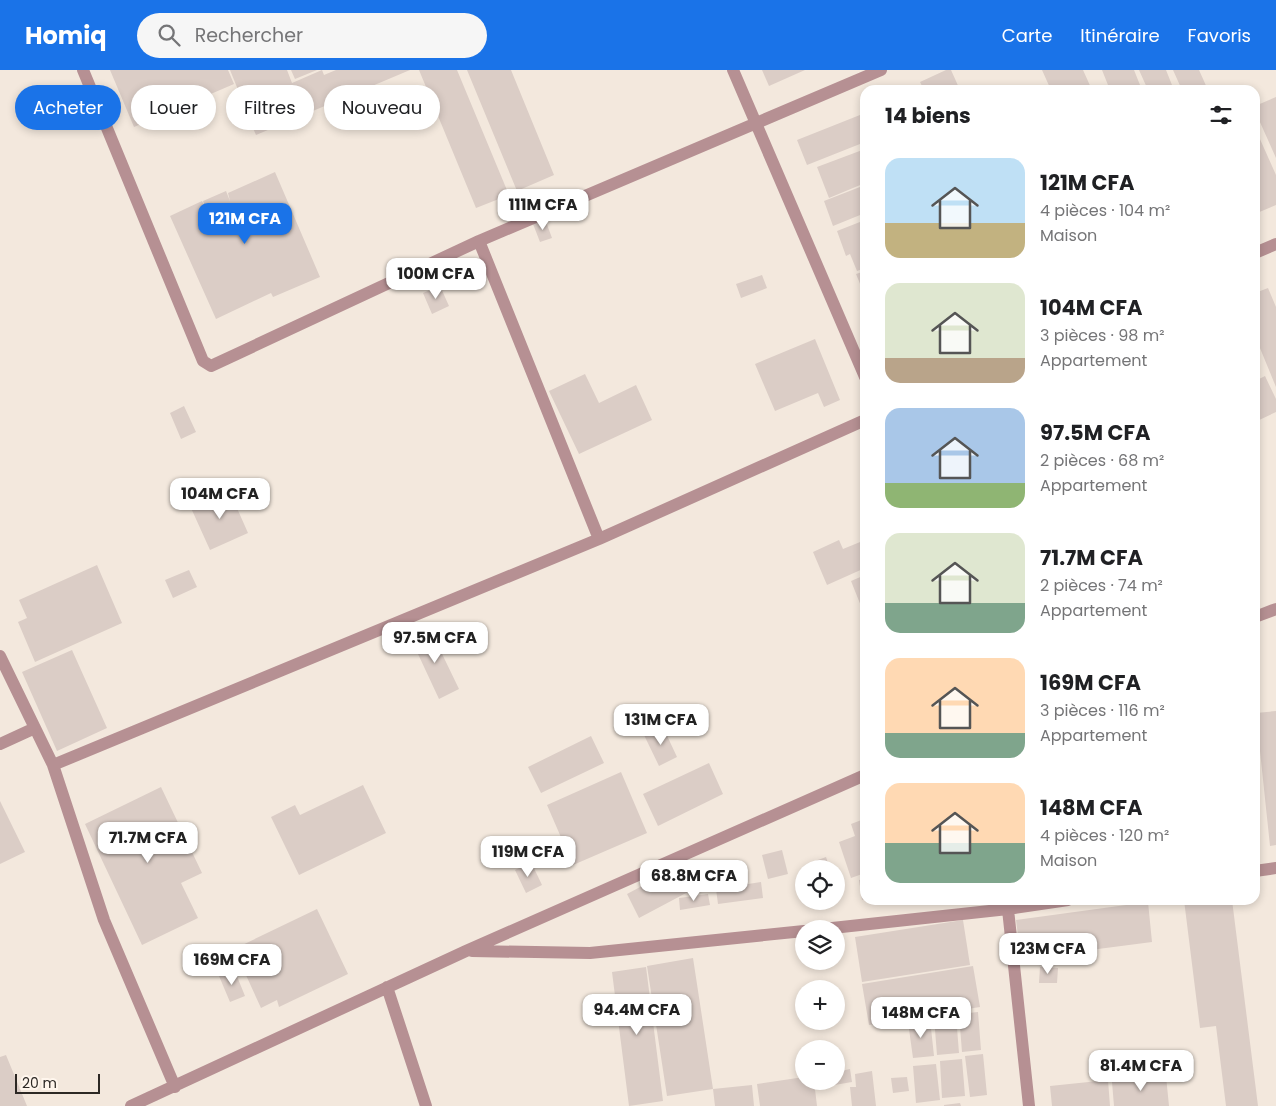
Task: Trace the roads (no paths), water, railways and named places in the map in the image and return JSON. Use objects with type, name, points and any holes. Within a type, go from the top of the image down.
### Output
[{"type":"street","points":[[84,70],[203,361],[206,365],[211,366],[479,241],[881,70]]},
{"type":"street","points":[[733,70],[860,365]]},
{"type":"street","points":[[479,241],[599,539]]},
{"type":"street","points":[[1260,251],[1276,244]]},
{"type":"street","points":[[53,765],[599,539],[860,422]]},
{"type":"street","points":[[1260,616],[1276,609]]},
{"type":"street","points":[[0,656],[53,765],[104,920],[175,1087]]},
{"type":"street","points":[[0,744],[35,728]]},
{"type":"street","points":[[131,1106],[466,951],[860,777]]},
{"type":"street","points":[[1260,870],[1276,868]]},
{"type":"street","points":[[845,926],[1007,905],[1029,1106]]},
{"type":"street","points":[[466,951],[590,953],[795,932]]},
{"type":"street","points":[[387,987],[426,1106]]}]
